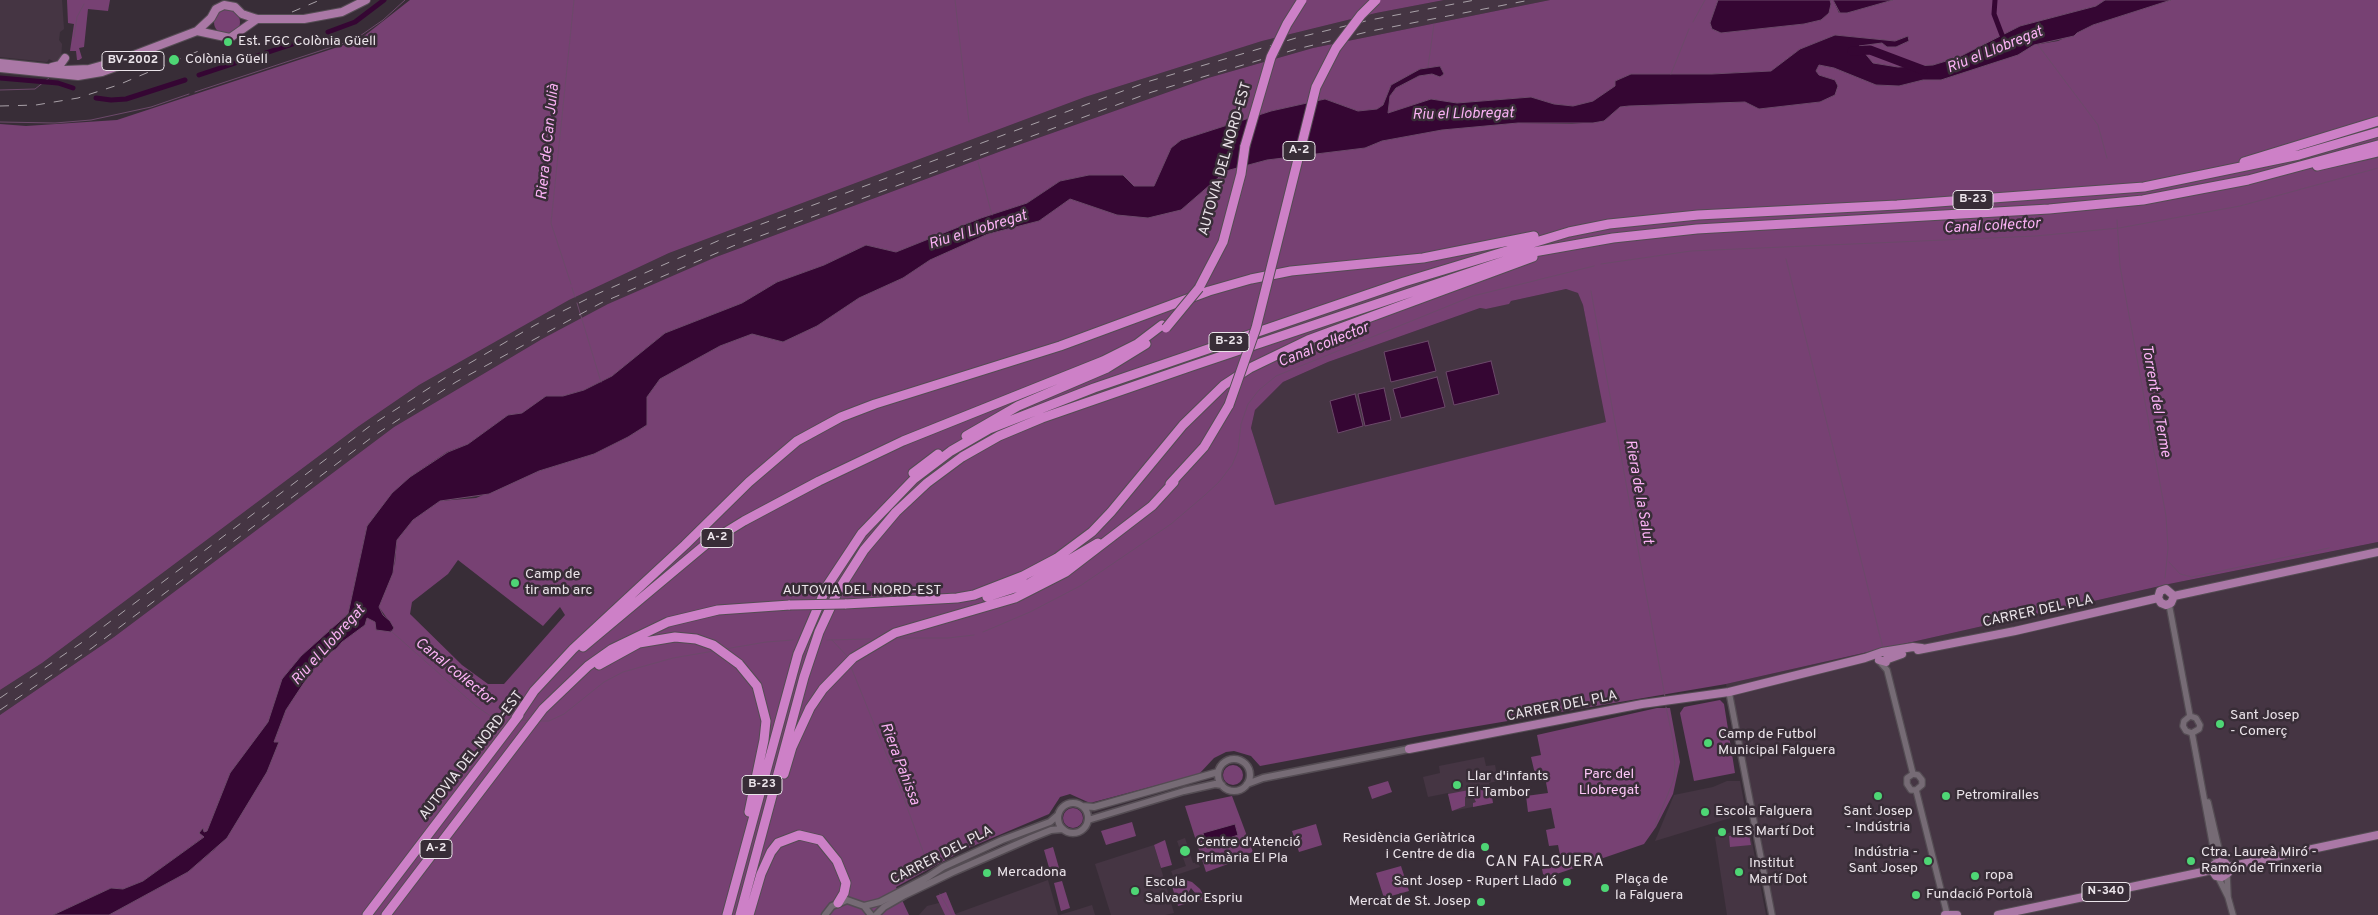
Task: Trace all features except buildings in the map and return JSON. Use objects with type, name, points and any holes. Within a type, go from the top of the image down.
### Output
[{"type":"highway","name":"AUTOVIA DEL NORD-EST","points":[[367,915],[535,694],[619,615],[706,545],[744,521],[819,481],[903,441],[1103,361],[1137,344],[1164,327],[1197,287],[1211,262],[1271,57],[1286,24],[1302,0]]},
{"type":"highway","name":"AUTOVIA DEL NORD-EST","points":[[386,915],[522,734],[543,709],[567,684],[612,649],[668,622],[718,610],[790,605],[944,605],[977,600],[1010,590],[1055,570],[1093,546],[1174,482],[1204,447],[1229,405],[1256,328],[1316,87],[1336,48],[1355,22],[1376,0]]},
{"type":"highway","points":[[2214,173],[2262,155],[2375,121]]},
{"type":"highway","name":"B-23","points":[[727,915],[798,654],[823,593],[852,546],[883,510],[914,479],[951,451],[989,429],[1094,388],[1404,282],[1569,232],[1609,224],[1698,215],[2063,194],[2144,186],[2299,155],[2378,132]]},
{"type":"highway","name":"B-23","points":[[740,915],[811,656],[832,602],[853,566],[896,512],[927,483],[962,457],[999,436],[1050,415],[1507,258],[1613,238],[1697,229],[2030,210],[2143,200],[2204,190],[2292,169],[2378,145]]},
{"type":"highway","points":[[2292,169],[2328,165],[2378,152]]},
{"type":"highway","points":[[535,694],[610,613],[685,545],[774,459],[808,434],[841,417],[1068,343],[1209,291],[1251,279],[1318,268],[1423,258],[1542,234],[1569,232]]},
{"type":"highway","name":"A-2","points":[[845,604],[865,601],[940,600],[974,595],[1004,585],[1045,565],[1069,550],[1111,512],[1183,424],[1224,385],[1250,368],[1308,340],[1557,248]]},
{"type":"highway","points":[[852,546],[870,517],[925,463],[1018,406],[1107,368],[1141,348],[1164,327]]},
{"type":"highway","points":[[747,915],[792,747],[817,698],[845,665],[871,646],[895,633],[1015,598],[1040,586],[1086,559],[1112,539],[1152,506],[1174,482]]},
{"type":"highway","points":[[567,684],[623,650],[648,640],[683,637],[708,643],[732,657],[745,669],[757,686],[766,721],[741,864]]},
{"type":"highway","points":[[747,915],[761,874],[771,852],[778,843],[799,835],[820,840],[837,861],[846,884],[844,894],[838,903]]},
{"type":"main road","name":"BV-2002","points":[[66,67],[76,70],[111,64],[197,31],[211,18],[214,11],[224,5],[235,7],[242,14],[257,19],[324,17],[350,9],[366,0]]},
{"type":"main road","points":[[242,14],[244,20],[242,28]]},
{"type":"main road","points":[[211,18],[215,34]]},
{"type":"main road","name":"BV-2002","points":[[197,31],[230,38],[237,36],[242,28],[257,19]]},
{"type":"main road","name":"BV-2002","points":[[66,67],[95,74],[126,64],[184,36]]},
{"type":"main road","name":"BV-2002","points":[[0,63],[61,73],[66,67]]},
{"type":"main road","name":"BV-2002","points":[[0,68],[40,70]]},
{"type":"main road","points":[[2174,596],[2378,552]]},
{"type":"main road","points":[[2166,589],[2174,596],[2173,601],[2169,604],[2161,603],[2158,598],[2160,591],[2166,589]]},
{"type":"main road","name":"CARRER DEL PLA","points":[[1247,784],[1263,778],[1655,702],[1729,692],[1865,658],[1883,658],[1913,647],[1922,648],[2015,631],[2158,598]]},
{"type":"main road","points":[[1082,806],[1094,807],[1218,772],[1223,764],[1233,760],[1243,763],[1249,772],[1263,778]]},
{"type":"main road","points":[[1218,772],[1222,785]]},
{"type":"main road","points":[[1088,820],[1184,791],[1215,784],[1222,785],[1233,791],[1241,789],[1247,784],[1249,772]]},
{"type":"main road","points":[[1075,802],[1082,806],[1087,812],[1088,820],[1085,827],[1079,832],[1071,833],[1063,829],[1058,816],[1061,808],[1075,802]]},
{"type":"main road","name":"CARRER DEL PLA","points":[[864,906],[880,902],[928,877],[940,868],[1002,840],[1050,822],[1058,816]]},
{"type":"main road","name":"CARRER DEL PLA","points":[[876,915],[905,895],[953,872],[1051,830],[1063,829]]},
{"type":"main road","name":"N-340","points":[[1998,915],[2378,835]]},
{"type":"main road","points":[[2218,877],[2221,867]]},
{"type":"main road","points":[[826,915],[838,903],[852,901],[864,906],[871,915]]},
{"type":"main road","points":[[1946,915],[1957,915]]},
{"type":"street","points":[[2169,604],[2190,716]]},
{"type":"street","points":[[1883,658],[1912,774]]},
{"type":"street","points":[[1729,692],[1772,915]]},
{"type":"street","points":[[2190,716],[2196,718],[2200,724],[2199,729],[2192,733],[2186,731],[2183,726],[2184,720],[2190,716]]},
{"type":"street","points":[[2192,733],[2205,796],[2215,825],[2221,867],[2233,915]]},
{"type":"street","points":[[1912,774],[1922,778],[1922,785],[1916,790],[1911,790],[1907,784],[1907,778],[1912,774]]},
{"type":"street","points":[[1916,790],[1946,915]]},
{"type":"street","points":[[2218,877],[2228,897]]},
{"type":"shaded area","points":[[0,0],[62,0],[64,29],[60,32],[59,40],[62,44],[61,61],[55,62],[49,59],[47,62],[0,57]]},
{"type":"shaded area","points":[[1444,0],[1550,0],[1313,48],[1208,78],[1004,150],[716,257],[542,339],[394,427],[114,637],[0,715],[0,690],[42,663],[359,426],[419,385],[569,300],[669,253],[1085,97],[1262,41],[1376,13]]},
{"type":"shaded area","points":[[1566,289],[1579,293],[1583,305],[1607,422],[1275,505],[1251,428],[1255,410],[1283,382],[1328,362],[1480,308],[1486,309],[1508,304],[1511,301]]},
{"type":"shaded area","points":[[2378,542],[2378,915],[1772,915],[1726,684],[2169,584]]},
{"type":"shaded area","name":"Llar d'infants El Tambor","points":[[1484,757],[1486,766],[1495,765],[1498,781],[1489,783],[1493,803],[1452,811],[1448,793],[1428,797],[1423,777],[1440,773],[1439,766]]},
{"type":"shaded area","name":"Escola Falguera","points":[[1727,781],[1740,781],[1745,808],[1740,815],[1655,841],[1674,795],[1713,787]]},
{"type":"shaded area","name":"Institut Martí Dot","points":[[1745,828],[1750,832],[1766,915],[1727,915],[1715,837]]},
{"type":"shaded area","name":"Centre d'Atenció Primària El Pla","points":[[1185,838],[1193,863],[1198,862],[1200,867],[1173,876],[1171,871],[1186,866],[1177,841]]},
{"type":"shaded area","name":"Escola Salvador Espriu","points":[[1154,845],[1174,913],[1165,915],[1111,915],[1095,864]]},
{"type":"shaded area","points":[[1048,880],[1058,915],[919,915],[927,906],[939,903],[936,896],[946,892],[955,914]]},
{"type":"shaded area","points":[[1092,905],[1095,915],[1059,915],[1073,911]]},
{"type":"green space","points":[[67,0],[110,0],[108,11],[88,9],[84,47],[79,48],[82,58],[79,60],[77,60],[76,51],[70,51],[74,24],[68,23]]},
{"type":"green space","points":[[410,0],[1444,0],[1376,13],[1262,41],[1085,97],[669,253],[569,300],[419,385],[359,426],[42,663],[0,690],[0,124],[26,126],[117,120],[359,40]]},
{"type":"green space","points":[[1550,0],[1718,0],[1710,23],[1712,29],[1721,33],[1804,24],[1821,20],[1829,13],[1830,0],[1833,0],[1839,13],[1847,13],[1893,0],[2105,0],[2096,6],[2020,26],[1959,57],[1933,65],[1898,67],[1873,63],[1858,46],[1882,43],[1887,47],[1896,47],[1909,41],[1908,36],[1895,41],[1835,35],[1800,49],[1771,71],[1712,74],[1631,74],[1615,81],[1615,86],[1593,102],[1573,106],[1554,104],[1530,97],[1457,103],[1431,99],[1388,113],[1390,96],[1396,88],[1419,76],[1432,74],[1440,77],[1444,74],[1440,66],[1420,69],[1391,85],[1383,105],[1377,109],[1358,111],[1325,99],[1271,111],[1181,140],[1171,148],[1154,186],[1134,186],[1123,175],[1089,175],[1060,181],[1027,203],[981,218],[896,252],[866,245],[824,265],[777,282],[742,303],[665,333],[612,376],[584,390],[563,396],[546,396],[522,414],[508,415],[468,444],[447,452],[410,477],[392,494],[367,526],[348,614],[301,656],[282,679],[269,722],[230,773],[207,831],[204,832],[203,828],[199,833],[205,836],[143,881],[123,889],[111,888],[53,915],[0,915],[0,715],[114,637],[394,427],[542,339],[608,304],[716,257],[1004,150],[1208,78],[1313,48]]},
{"type":"green space","points":[[2171,0],[2378,0],[2378,542],[2169,584],[1726,684],[1425,735],[1260,766],[1251,756],[1234,751],[1226,752],[1214,758],[1199,774],[1090,803],[1070,794],[1060,797],[1049,814],[966,849],[896,887],[909,915],[109,915],[188,872],[215,849],[279,742],[274,742],[286,710],[296,692],[325,655],[336,649],[342,642],[365,625],[367,618],[375,622],[376,627],[391,632],[394,628],[379,607],[395,563],[397,540],[413,520],[440,501],[476,498],[539,471],[594,454],[628,437],[647,425],[647,397],[660,379],[720,346],[752,334],[783,342],[817,326],[859,298],[903,278],[930,260],[988,234],[1039,221],[1070,199],[1117,215],[1181,210],[1226,171],[1267,160],[1365,148],[1382,141],[1441,130],[1518,123],[1572,124],[1604,121],[1620,107],[1629,106],[1745,102],[1759,109],[1820,102],[1835,95],[1835,80],[1819,75],[1816,71],[1819,65],[1834,68],[1876,85],[1899,86],[1923,80],[1941,80],[2017,55],[2034,45],[2058,41],[2093,25]],"holes":[[[1566,289],[1578,293],[1583,305],[1606,422],[1275,505],[1251,428],[1255,410],[1283,382],[1328,362],[1480,308],[1486,309],[1509,304],[1511,301]],[[458,560],[543,626],[560,607],[565,615],[504,684],[488,684],[462,665],[410,614],[412,602],[448,574]]]},
{"type":"green space","points":[[227,9],[237,12],[240,22],[237,32],[227,35],[217,32],[214,22],[217,12]]},
{"type":"green space","name":"Camp de Futbol Municipal Falguera","points":[[1720,700],[1724,704],[1735,773],[1694,781],[1680,713],[1684,707]]},
{"type":"green space","name":"Parc del Llobregat","points":[[1657,708],[1670,708],[1680,762],[1673,794],[1656,827],[1644,844],[1548,877],[1543,874],[1542,869],[1562,865],[1558,845],[1549,846],[1546,830],[1555,828],[1551,808],[1528,812],[1526,796],[1548,793],[1544,772],[1535,774],[1531,757],[1541,755],[1537,735]]},
{"type":"green space","points":[[1233,765],[1240,768],[1243,775],[1240,782],[1233,785],[1226,782],[1223,775],[1226,768]]},
{"type":"green space","points":[[1388,781],[1392,792],[1372,799],[1368,787]]},
{"type":"green space","points":[[1490,786],[1493,803],[1473,807],[1473,803],[1476,802],[1473,796],[1476,791]]},
{"type":"green space","points":[[1469,790],[1470,794],[1465,797],[1465,806],[1452,811],[1448,794]]},
{"type":"green space","points":[[1232,796],[1253,852],[1228,860],[1228,864],[1206,872],[1185,806]]},
{"type":"green space","points":[[1073,808],[1080,811],[1083,818],[1080,825],[1073,828],[1066,825],[1063,818],[1066,811]]},
{"type":"green space","points":[[1132,822],[1136,836],[1106,845],[1101,831]]},
{"type":"green space","points":[[1316,824],[1322,845],[1299,852],[1292,831]]},
{"type":"green space","points":[[1749,834],[1751,845],[1730,847],[1729,836]]},
{"type":"green space","points":[[1165,840],[1172,865],[1161,868],[1154,845]]},
{"type":"green space","points":[[1053,847],[1059,868],[1050,871],[1044,850]]},
{"type":"green space","points":[[1401,866],[1409,891],[1384,898],[1376,873]]},
{"type":"green space","points":[[1182,879],[1192,882],[1200,889],[1208,903],[1201,900],[1191,888],[1187,895],[1183,895],[1196,901],[1178,906],[1171,883]]},
{"type":"green space","points":[[1062,881],[1070,908],[1061,911],[1054,883]]},
{"type":"green space","points":[[946,892],[956,915],[945,915],[936,896]]},
{"type":"water","points":[[1718,0],[1830,0],[1831,4],[1829,13],[1821,20],[1804,24],[1721,33],[1712,29],[1710,23]]},
{"type":"water","points":[[1833,0],[1893,0],[1847,13],[1840,13]]},
{"type":"water","points":[[2105,0],[2171,0],[2093,25],[2074,36],[2034,45],[2018,55],[1941,80],[1923,80],[1899,86],[1876,85],[1834,68],[1819,65],[1816,71],[1819,75],[1835,80],[1838,86],[1835,95],[1820,102],[1759,109],[1745,102],[1629,106],[1620,107],[1604,121],[1593,123],[1518,123],[1442,130],[1382,141],[1365,148],[1267,160],[1226,171],[1181,210],[1148,218],[1117,215],[1070,199],[1039,221],[988,234],[930,260],[903,278],[859,298],[817,326],[783,342],[752,334],[720,346],[660,379],[647,397],[647,425],[628,437],[594,454],[539,471],[489,494],[440,501],[413,520],[397,540],[393,573],[379,607],[394,628],[391,632],[376,630],[375,622],[367,618],[365,625],[342,642],[336,649],[325,655],[311,672],[286,710],[274,742],[279,742],[267,772],[227,838],[188,872],[109,915],[53,915],[111,888],[123,889],[143,881],[204,837],[199,833],[203,828],[204,832],[207,831],[230,773],[268,722],[282,679],[301,656],[348,614],[367,526],[392,493],[410,477],[448,452],[468,444],[508,415],[522,413],[546,396],[563,396],[584,390],[612,376],[665,333],[742,303],[777,282],[824,265],[866,245],[896,252],[981,218],[1027,203],[1060,181],[1089,175],[1123,175],[1134,186],[1154,186],[1171,148],[1181,140],[1271,111],[1325,99],[1358,111],[1377,109],[1383,105],[1391,85],[1420,69],[1440,66],[1444,74],[1440,77],[1432,74],[1419,76],[1396,88],[1390,96],[1388,113],[1431,99],[1457,103],[1531,97],[1554,104],[1573,106],[1593,101],[1615,86],[1615,81],[1631,74],[1712,74],[1771,71],[1800,49],[1835,35],[1895,41],[1908,36],[1909,41],[1896,47],[1887,47],[1882,43],[1859,46],[1873,63],[1898,67],[1933,65],[1959,57],[2020,26],[2096,6]]},
{"type":"water","points":[[1428,341],[1436,371],[1391,382],[1384,352]]},
{"type":"water","points":[[1491,361],[1499,394],[1454,405],[1446,372]]},
{"type":"water","points":[[1437,377],[1445,407],[1401,418],[1393,389]]},
{"type":"water","points":[[1384,388],[1391,420],[1365,426],[1358,394]]},
{"type":"water","points":[[1355,394],[1363,426],[1338,433],[1330,401]]},
{"type":"water","points":[[1235,824],[1238,835],[1213,844],[1211,841],[1205,842],[1203,833]]},
{"type":"waterway","points":[[328,32],[355,22],[384,0]]},
{"type":"waterway","points":[[357,38],[383,20],[405,0]]},
{"type":"waterway","name":"Riera de Can Julià","points":[[571,284],[551,223],[574,0]]},
{"type":"waterway","points":[[955,0],[969,122]]},
{"type":"waterway","points":[[1693,22],[1705,0]]},
{"type":"waterway","points":[[1995,0],[1994,14],[2005,43]]},
{"type":"waterway","points":[[74,37],[77,17],[84,4]]},
{"type":"waterway","points":[[1428,67],[1434,24]]},
{"type":"waterway","points":[[1671,74],[1689,29]]},
{"type":"waterway","points":[[199,75],[311,38]]},
{"type":"waterway","points":[[195,92],[353,40]]},
{"type":"waterway","points":[[2038,45],[2098,125],[2107,158]]},
{"type":"waterway","name":"Riu el Llobregat","points":[[1852,51],[1870,50],[1923,70]]},
{"type":"waterway","points":[[0,78],[58,83],[73,88]]},
{"type":"waterway","points":[[0,90],[35,89],[49,78]]},
{"type":"waterway","points":[[96,98],[126,99],[185,80]]},
{"type":"waterway","points":[[0,122],[55,123],[91,120],[151,107],[189,94]]},
{"type":"waterway","points":[[978,162],[992,215]]},
{"type":"waterway","name":"Canal col·lector","points":[[1601,264],[1691,251],[2036,236],[2119,228],[2240,206],[2378,168]]},
{"type":"waterway","name":"Torrent del Terme","points":[[2117,220],[2120,266],[2166,516],[2168,548],[2165,578]]},
{"type":"waterway","points":[[1786,259],[1883,648]]},
{"type":"waterway","name":"Canal col·lector","points":[[983,632],[1030,612],[1080,586],[1171,524],[1205,495],[1219,482],[1232,465],[1238,451],[1241,424],[1248,404],[1259,390],[1276,376],[1473,296],[1594,266]]},
{"type":"waterway","name":"Riera de Can Julià","points":[[572,288],[575,297]]},
{"type":"waterway","name":"Riera de la Salut","points":[[1591,291],[1665,697]]},
{"type":"waterway","name":"Riera de Can Julià","points":[[577,303],[601,382]]},
{"type":"waterway","points":[[2169,562],[2180,574],[2192,577],[2329,548]]},
{"type":"waterway","name":"Canal col·lector","points":[[391,631],[476,706],[492,717],[509,720]]},
{"type":"waterway","name":"Canal col·lector","points":[[899,638],[948,638],[974,635]]},
{"type":"waterway","name":"Canal col·lector","points":[[827,640],[870,639]]},
{"type":"waterway","name":"Canal col·lector","points":[[725,649],[766,642],[793,640]]},
{"type":"waterway","name":"Riera Pahissa","points":[[832,640],[847,656]]},
{"type":"waterway","name":"Canal col·lector","points":[[538,721],[549,721],[564,714],[604,682],[623,672],[673,658],[714,651]]},
{"type":"waterway","name":"Riera Pahissa","points":[[851,667],[902,793],[929,868]]},
{"type":"waterway","name":"Riera de la Salut","points":[[1655,826],[1674,779],[1673,739],[1666,707]]},
{"type":"waterway","name":"Canal col·lector","points":[[521,720],[529,721]]},
{"type":"waterway","name":"Riera Pahissa","points":[[940,894],[952,915]]},
{"type":"railway","points":[[292,12],[320,0]]},
{"type":"railway","points":[[0,698],[87,639],[370,426],[451,374],[535,325],[597,294],[729,236],[1150,81],[1296,38],[1370,20],[1475,0]]},
{"type":"railway","points":[[0,710],[92,648],[375,435],[456,382],[601,303],[733,246],[1152,92],[1297,49],[1371,31],[1530,0]]},
{"type":"railway","points":[[0,106],[36,105],[78,98],[118,85],[201,50]]},
{"type":"place","name":"Est. FGC Colònia Güell","points":[[228,42]]},
{"type":"place","name":"Colònia Güell","points":[[174,60]]},
{"type":"place","name":"Camp de tir amb arc","points":[[515,583]]},
{"type":"place","name":"Sant Josep - Comerç","points":[[2220,724]]},
{"type":"place","name":"Camp de Futbol Municipal Falguera","points":[[1708,743]]},
{"type":"place","name":"Llar d'infants El Tambor","points":[[1457,785]]},
{"type":"place","name":"Sant Josep - Indústria","points":[[1878,796]]},
{"type":"place","name":"Petromiralles","points":[[1946,796]]},
{"type":"place","name":"Escola Falguera","points":[[1705,812]]},
{"type":"place","name":"IES Martí Dot","points":[[1722,832]]},
{"type":"place","name":"Residència Geriàtrica i Centre de dia","points":[[1485,847]]},
{"type":"place","name":"Centre d'Atenció Primària El Pla","points":[[1185,851]]},
{"type":"place","name":"Indústria - Sant Josep","points":[[1928,861]]},
{"type":"place","name":"Ctra. Laureà Miró - Ramón de Trinxeria","points":[[2191,861]]},
{"type":"place","name":"Institut Martí Dot","points":[[1739,872]]},
{"type":"place","name":"Mercadona","points":[[987,873]]},
{"type":"place","name":"ropa","points":[[1975,876]]},
{"type":"place","name":"Sant Josep - Rupert Lladó","points":[[1567,882]]},
{"type":"place","name":"Plaça de la Falguera","points":[[1605,888]]},
{"type":"place","name":"Escola Salvador Espriu","points":[[1135,891]]},
{"type":"place","name":"Fundació Portolà","points":[[1916,895]]},
{"type":"place","name":"Mercat de St. Josep","points":[[1481,902]]},
{"type":"district","name":"CAN FALGUERA","points":[[1545,863]]}]
